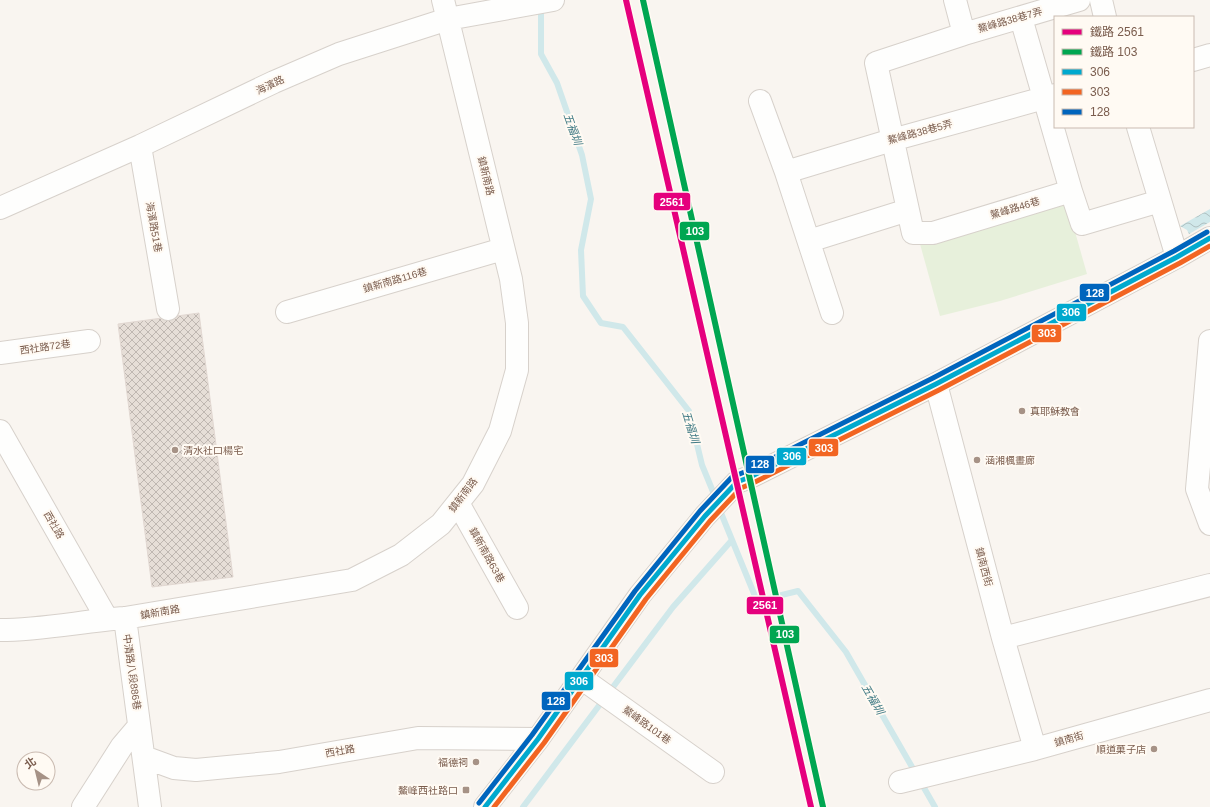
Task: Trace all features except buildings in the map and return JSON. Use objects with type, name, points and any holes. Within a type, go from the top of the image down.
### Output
[{"type":"street","name":"海濱路","points":[[0,208],[140,146],[274,82],[446,9],[553,0]]},
{"type":"street","name":"鰲峰路38巷7弄","points":[[955,0],[964,34]]},
{"type":"street","name":"鰲峰路38巷7弄","points":[[892,140],[876,63],[964,34],[1079,0]]},
{"type":"street","points":[[1101,0],[1105,16]]},
{"type":"street","name":"鎮新南路","points":[[0,630],[18,630],[116,619],[352,580],[401,555],[441,524],[473,484],[500,432],[517,370],[517,323],[511,279],[446,9]]},
{"type":"street","points":[[1021,18],[1049,97],[1054,118]]},
{"type":"street","points":[[1194,60],[1210,55]]},
{"type":"street","name":"鰲峰路38巷5弄","points":[[786,172],[892,140],[1049,97]]},
{"type":"street","points":[[760,101],[786,172],[832,313]]},
{"type":"street","points":[[1056,128],[1071,191],[1082,224],[1160,201]]},
{"type":"street","points":[[1138,128],[1177,257]]},
{"type":"street","points":[[809,241],[908,210],[892,140]]},
{"type":"street","name":"海濱路51巷","points":[[140,146],[168,309]]},
{"type":"street","name":"鰲峰路46巷","points":[[908,210],[913,233],[933,233],[1071,191]]},
{"type":"street","points":[[485,807],[538,739],[640,595],[705,516],[737,482],[750,477],[936,384],[1177,257],[1210,238]]},
{"type":"street","name":"鎮新南路116巷","points":[[287,312],[504,249]]},
{"type":"street","name":"西社路72巷","points":[[0,353],[89,341]]},
{"type":"street","points":[[1210,341],[1197,489],[1210,524]]},
{"type":"street","name":"鎮南西街","points":[[936,384],[1003,638],[1035,749]]},
{"type":"street","name":"西社路","points":[[2,438],[116,619]]},
{"type":"street","name":"鎮新南路63巷","points":[[458,502],[517,608]]},
{"type":"street","points":[[1003,638],[1210,585]]},
{"type":"street","name":"中清路八段886巷","points":[[116,619],[139,726],[150,807]]},
{"type":"street","name":"鰲峰路101巷","points":[[581,678],[713,772]]},
{"type":"street","name":"鎮南街","points":[[912,779],[1035,749],[1210,700]]},
{"type":"street","points":[[83,807],[122,746],[139,726]]},
{"type":"street","name":"西社路","points":[[144,757],[174,768],[196,770],[279,762],[418,738],[538,739]]},
{"type":"green space","points":[[1066,200],[1087,274],[1000,301],[940,316],[920,244]]},
{"type":"water","points":[[1210,209],[1210,222],[1189,234],[1187,230],[1180,226]]},
{"type":"waterway","name":"五福圳","points":[[541,6],[541,54],[557,83],[582,155],[591,199],[581,250],[583,296],[601,323],[623,327],[689,411],[702,465],[716,499]]},
{"type":"waterway","name":"五福圳","points":[[719,508],[757,601],[798,591],[846,652],[935,807]]},
{"type":"waterway","points":[[523,807],[673,607],[732,540]]},
{"type":"rail line","name":"2561","points":[[626,0],[811,807]]},
{"type":"rail line","name":"103","points":[[643,0],[823,807]]},
{"type":"transit line","name":"128","points":[[479,803],[532,735],[635,591],[700,511],[732,477],[747,471],[933,378],[1174,251],[1207,232]]},
{"type":"transit line","name":"306","points":[[485,807],[538,739],[640,595],[705,516],[737,482],[750,477],[936,384],[1177,257],[1210,238]]},
{"type":"transit line","name":"303","points":[[494,807],[544,743],[646,599],[710,521],[741,488],[939,390],[1210,246]]},
{"type":"place","name":"真耶穌教會","points":[[1022,411]]},
{"type":"place","name":"清水社口楊宅","points":[[175,450]]},
{"type":"place","name":"涵湘楓畫廊","points":[[977,460]]},
{"type":"place","name":"順道菓子店","points":[[1154,749]]},
{"type":"place","name":"福德祠","points":[[476,762]]},
{"type":"place","name":"鰲峰西社路口","points":[[466,790]]}]
